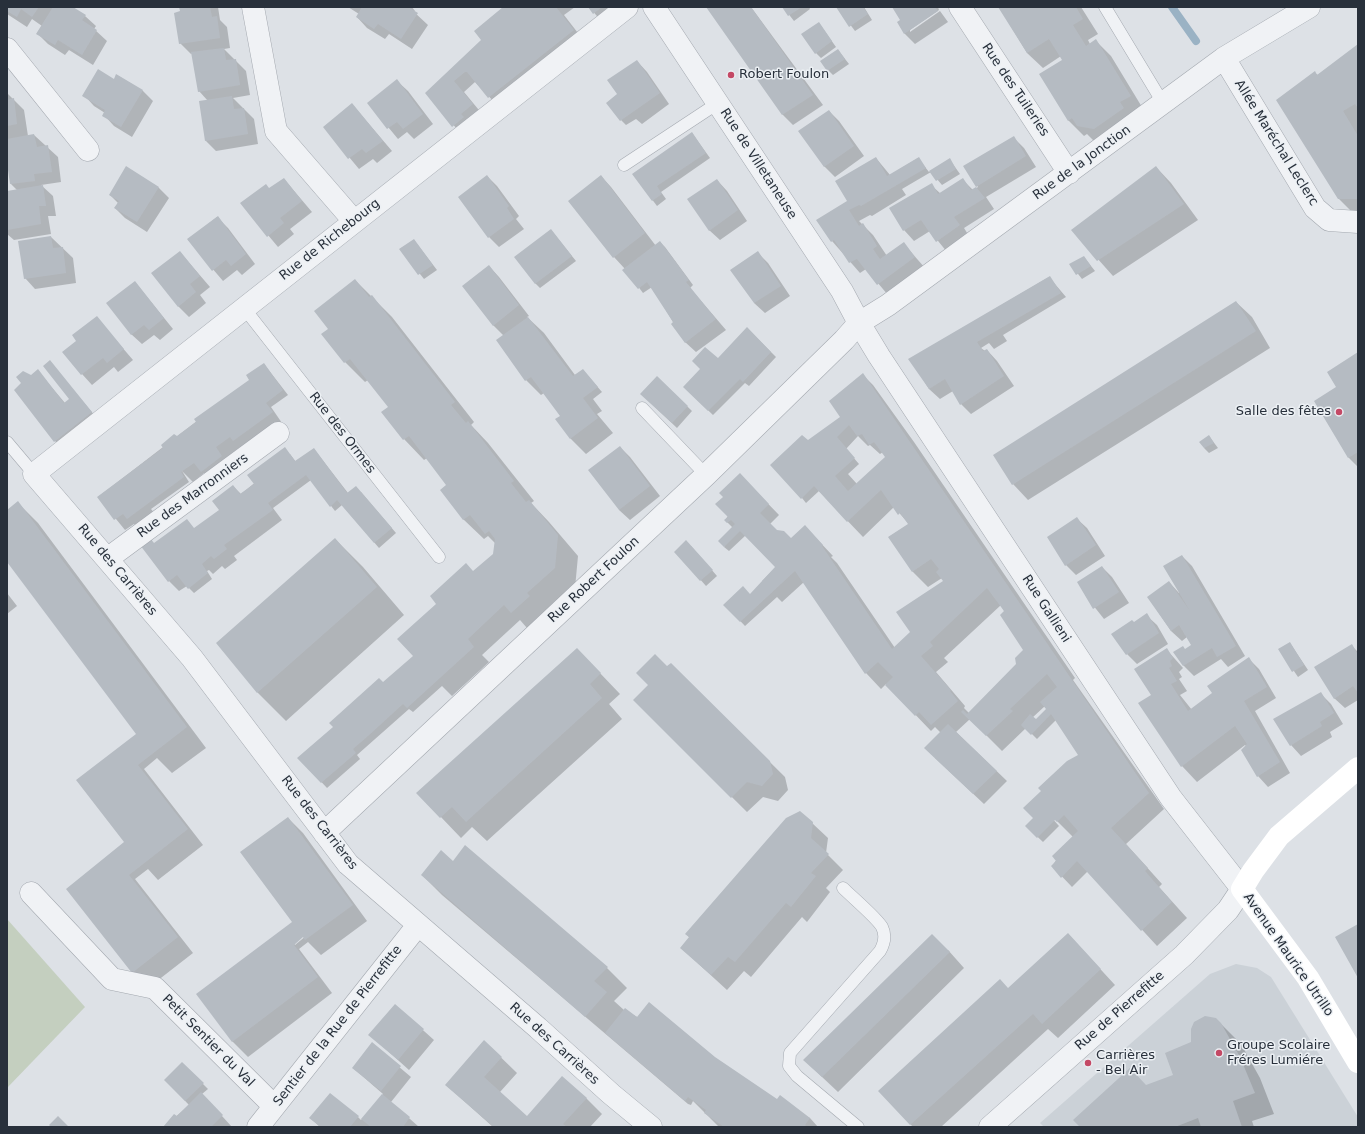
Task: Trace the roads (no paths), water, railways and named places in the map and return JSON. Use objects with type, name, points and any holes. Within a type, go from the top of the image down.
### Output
[{"type":"main road","points":[[1242,889],[1257,865],[1279,836],[1358,768]]},
{"type":"main road","name":"Avenue Maurice Utrillo","points":[[1242,889],[1308,978],[1358,1062]]},
{"type":"street","points":[[253,7],[276,131],[354,222]]},
{"type":"street","name":"Rue de Richebourg","points":[[34,474],[627,7]]},
{"type":"street","name":"Rue de Villetaneuse","points":[[654,7],[842,291],[859,323]]},
{"type":"street","name":"Rue des Tuileries","points":[[960,7],[1069,173]]},
{"type":"street","name":"Rue de la Jonction","points":[[859,323],[888,305],[1224,58],[1309,7]]},
{"type":"street","points":[[7,49],[88,150]]},
{"type":"street","name":"Allée Maréchal Leclerc","points":[[1224,58],[1315,208],[1329,220],[1358,222]]},
{"type":"street","name":"Rue Robert Foulon","points":[[324,833],[706,475],[844,340],[859,323]]},
{"type":"street","name":"Rue Gallieni","points":[[859,323],[1171,798],[1242,889]]},
{"type":"street","name":"Rue des Marronniers","points":[[108,559],[278,433]]},
{"type":"street","name":"Rue des Carrières","points":[[34,474],[192,658],[348,864],[538,1028],[611,1094],[651,1127]]},
{"type":"street","name":"Rue de Pierrefitte","points":[[990,1127],[1189,950],[1228,910],[1242,889]]},
{"type":"street","name":"Petit Sentier du Val","points":[[31,894],[112,979],[155,988],[274,1106]]},
{"type":"street","name":"Sentier de la Rue de Pierrefitte","points":[[258,1127],[418,925]]},
{"type":"lane","points":[[1105,7],[1163,103]]},
{"type":"lane","points":[[624,165],[718,103]]},
{"type":"lane","name":"Rue des Ormes","points":[[244,308],[440,557]]},
{"type":"lane","points":[[642,408],[706,475]]},
{"type":"lane","points":[[7,442],[34,474]]},
{"type":"lane","points":[[843,888],[882,927],[884,939],[883,945],[880,951],[790,1053],[789,1066],[797,1076],[858,1127]]},
{"type":"waterway","points":[[1172,7],[1196,41]]},
{"type":"place","name":"Robert Foulon","points":[[731,75]]},
{"type":"place","name":"Salle des fêtes","points":[[1339,412]]},
{"type":"place","name":"Groupe Scolaire Fréres Lumiére","points":[[1219,1053]]},
{"type":"place","name":"Carrières - Bel Air","points":[[1088,1063]]}]
